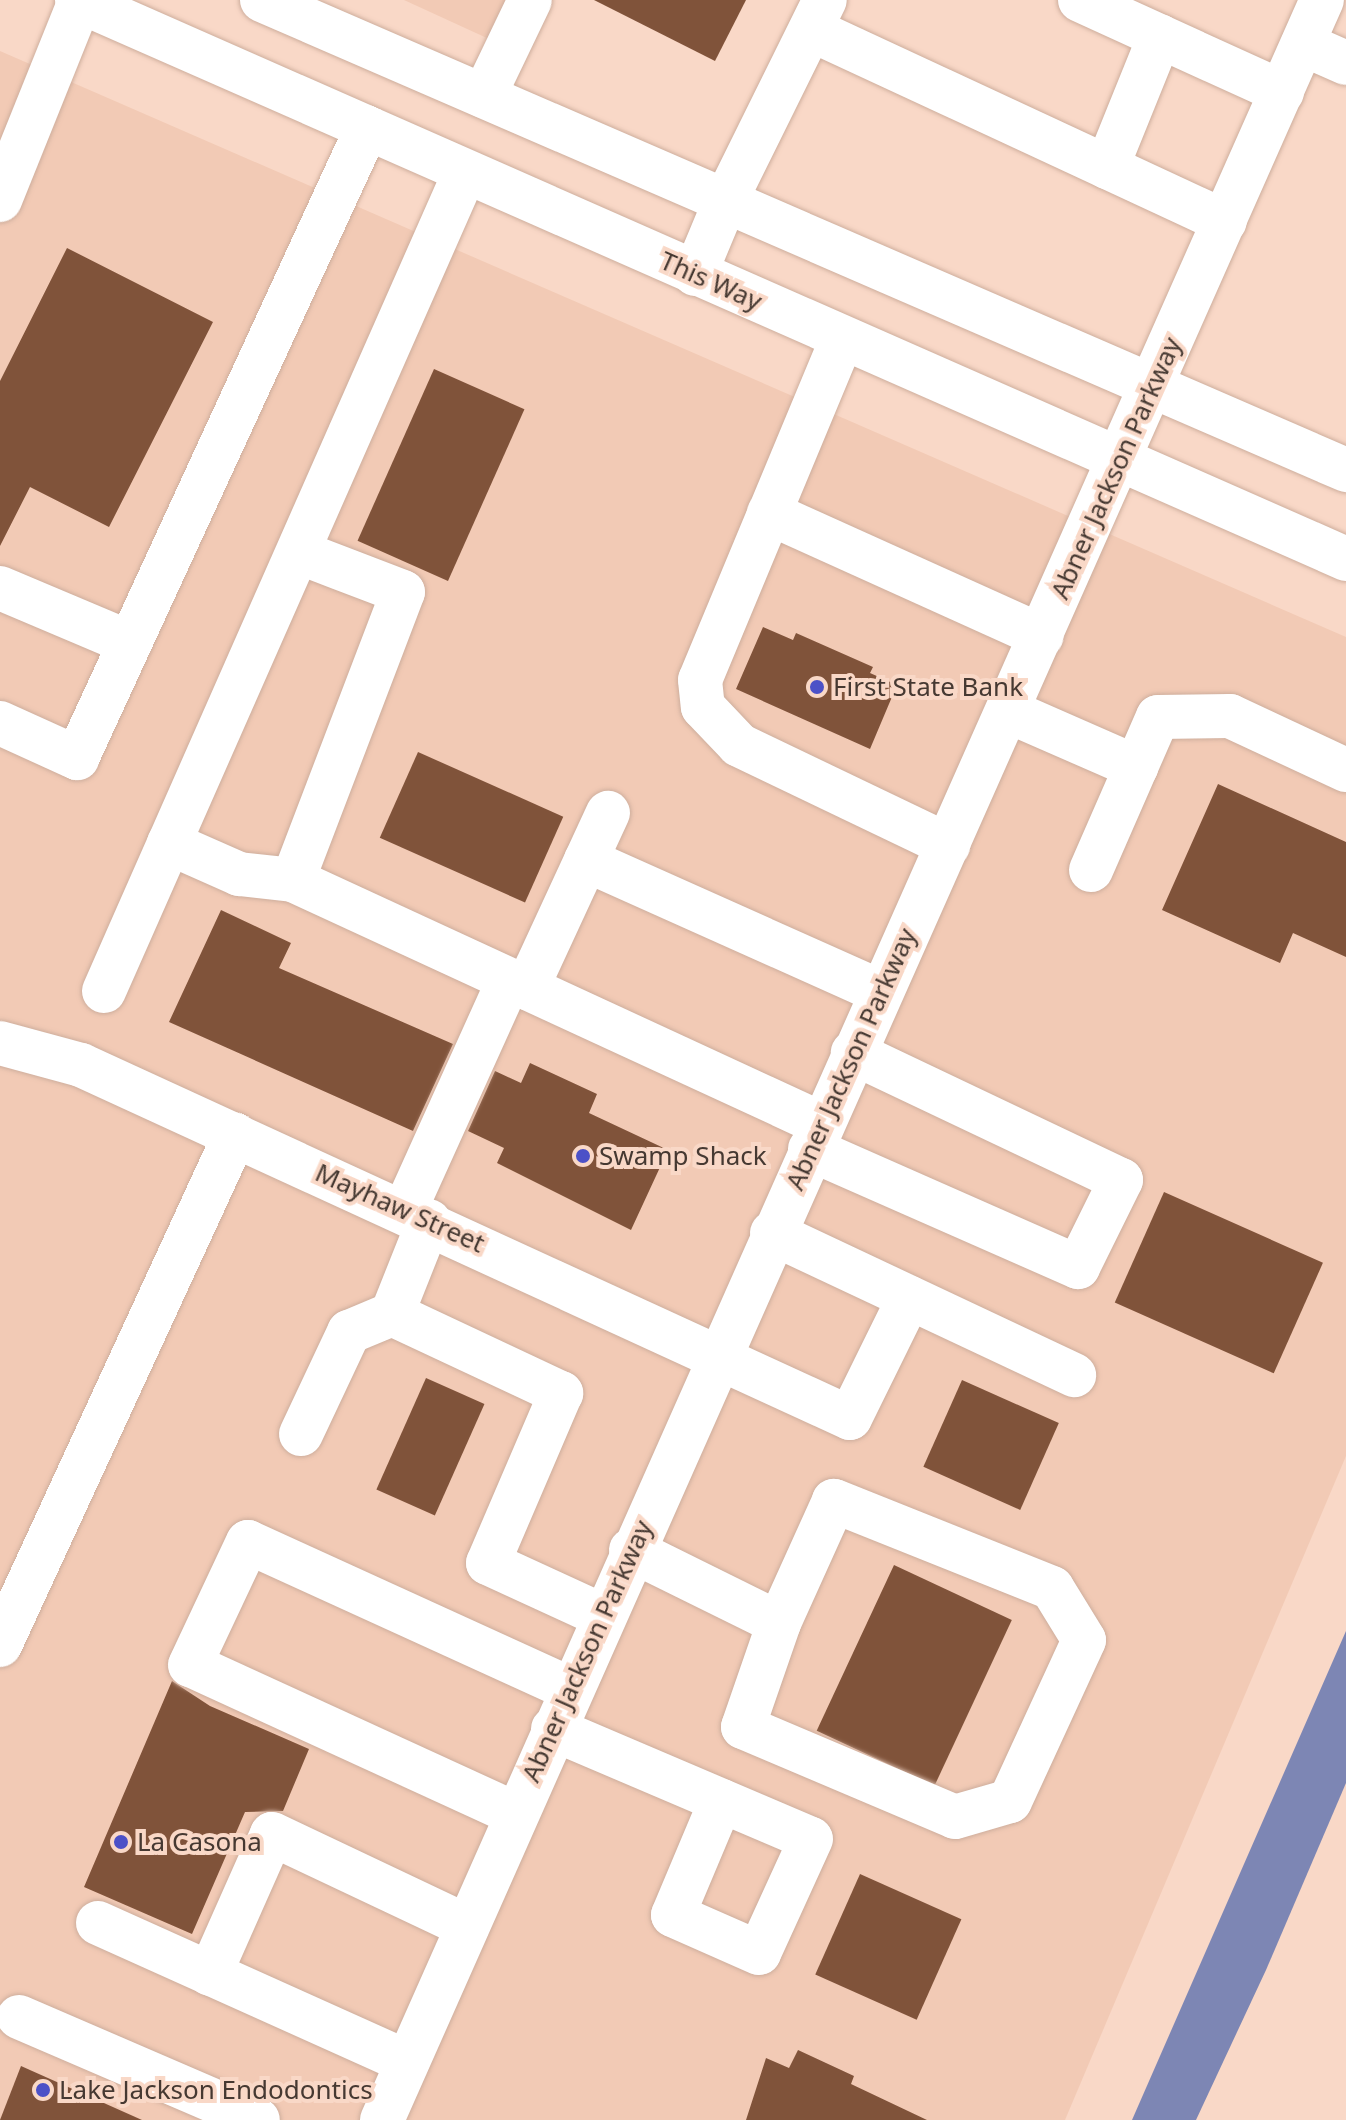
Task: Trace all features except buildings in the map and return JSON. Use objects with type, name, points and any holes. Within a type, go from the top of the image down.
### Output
[{"type":"street","points":[[484,96],[530,0]]},
{"type":"street","points":[[1080,0],[1282,92]]},
{"type":"street","name":"Abner Jackson Parkway","points":[[382,2120],[718,1353],[1042,636],[1322,0]]},
{"type":"street","points":[[0,200],[78,1]]},
{"type":"street","name":"This Way","points":[[78,1],[1346,559]]},
{"type":"street","points":[[267,1],[725,202],[1154,382],[1346,470]]},
{"type":"street","points":[[695,274],[725,202],[819,15],[1107,167],[1225,222]]},
{"type":"street","points":[[1107,167],[1160,36]]},
{"type":"street","points":[[1303,44],[1346,63]]},
{"type":"street","points":[[0,723],[77,758],[367,128]]},
{"type":"street","points":[[104,991],[465,172]]},
{"type":"street","points":[[842,339],[700,680],[703,707],[739,745],[948,845]]},
{"type":"street","points":[[769,513],[1042,636]]},
{"type":"street","points":[[293,880],[403,592],[298,552]]},
{"type":"street","points":[[0,588],[130,643]]},
{"type":"street","points":[[1008,711],[1136,767]]},
{"type":"street","points":[[1091,870],[1158,717],[1230,716],[1346,770]]},
{"type":"street","points":[[392,1314],[417,1216],[518,984],[586,860],[608,813]]},
{"type":"street","points":[[169,843],[239,874],[293,880],[518,984],[1078,1267],[1121,1180],[853,1053]]},
{"type":"street","points":[[586,860],[881,992]]},
{"type":"street","name":"Mayhaw Street","points":[[0,1043],[81,1065],[718,1353],[850,1418],[909,1298]]},
{"type":"street","points":[[0,1645],[235,1135]]},
{"type":"street","points":[[772,1233],[1074,1375]]},
{"type":"street","points":[[301,1434],[349,1332],[392,1314],[561,1393],[488,1563],[603,1616]]},
{"type":"street","points":[[834,1501],[1052,1588],[1084,1640],[1010,1801],[955,1817],[743,1727],[779,1623],[834,1501]]},
{"type":"street","points":[[516,1814],[190,1665],[248,1542],[571,1689]]},
{"type":"street","points":[[631,1550],[779,1623]]},
{"type":"street","points":[[553,1729],[721,1801]]},
{"type":"street","points":[[210,1974],[272,1834],[467,1926]]},
{"type":"street","points":[[98,1923],[407,2062]]},
{"type":"street","points":[[19,2017],[258,2120]]},
{"type":"shaded area","points":[[404,0],[506,0],[489,39]]},
{"type":"shaded area","points":[[0,51],[1346,637],[1346,1456],[1065,2120],[0,2120]]},
{"type":"water","points":[[1346,1631],[1346,1783],[1266,1970],[1196,2120],[1132,2120]]},
{"type":"place","name":"First State Bank","points":[[817,687]]},
{"type":"place","name":"Swamp Shack","points":[[583,1156]]},
{"type":"place","name":"La Casona","points":[[121,1842]]},
{"type":"place","name":"Lake Jackson Endodontics","points":[[43,2090]]}]
